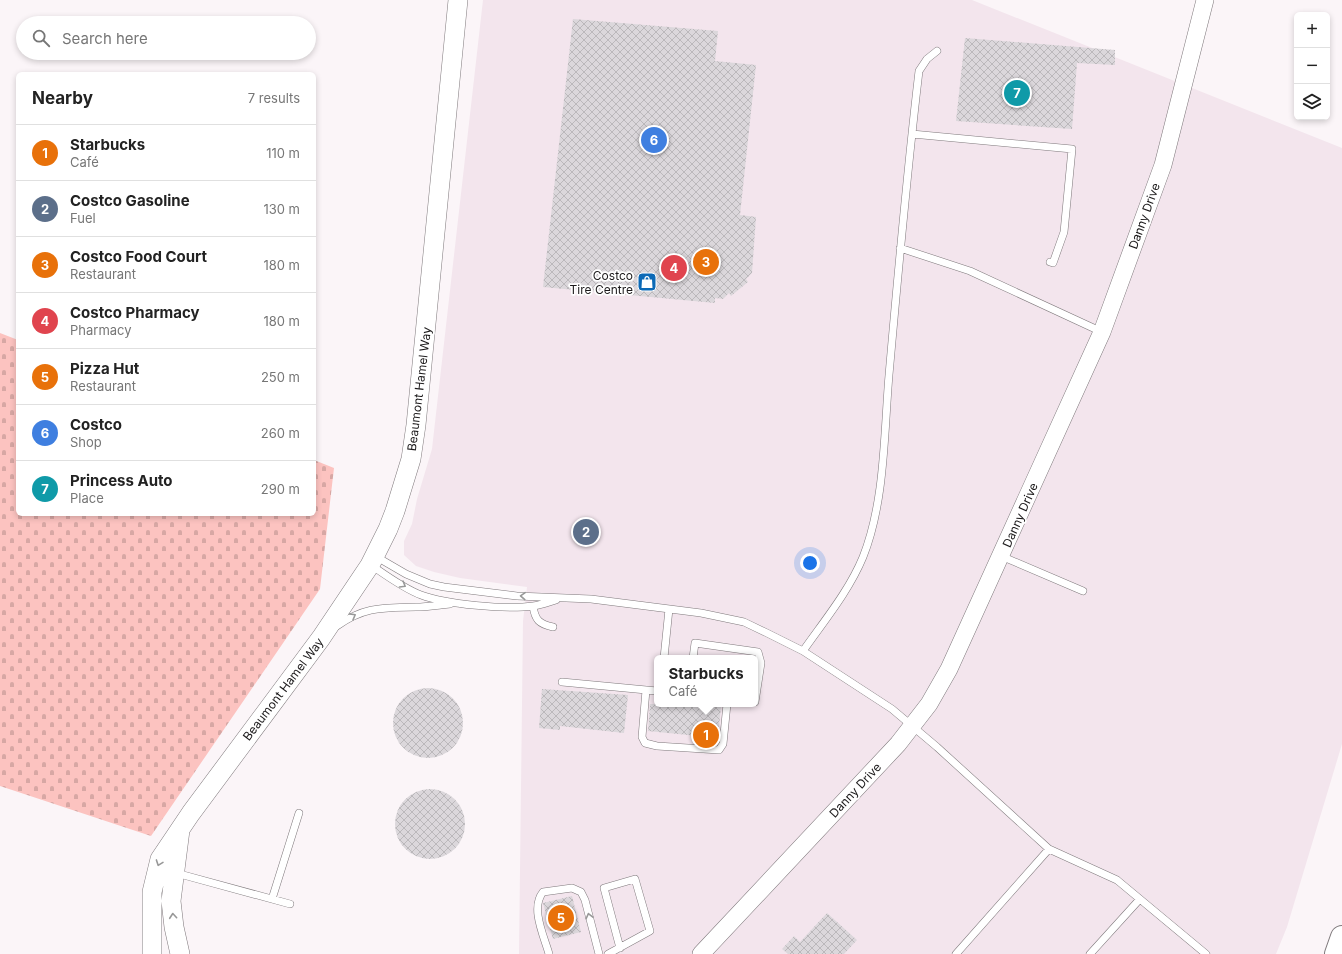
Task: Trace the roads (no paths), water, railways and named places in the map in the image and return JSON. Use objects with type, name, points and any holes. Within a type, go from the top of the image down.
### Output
[{"type":"highway","points":[[1336,954],[1342,937]]},
{"type":"main road","name":"Beaumont Hamel Way","points":[[152,954],[151,907],[156,874],[164,853],[191,813],[321,638],[372,560],[395,511],[411,459],[416,425],[458,0]]},
{"type":"main road","name":"Beaumont Hamel Way","points":[[180,830],[176,873],[171,901],[174,927],[180,954]]},
{"type":"street","name":"Danny Drive","points":[[701,954],[729,926],[912,726],[929,704],[949,669],[1102,332],[1163,165],[1204,0]]},
{"type":"lane","points":[[803,651],[853,578],[862,557],[873,523],[880,480],[900,248],[919,71],[927,59],[937,51]]},
{"type":"lane","points":[[912,134],[1072,149],[1064,232],[1054,263],[1050,262]]},
{"type":"lane","points":[[900,248],[970,271],[1102,332]]},
{"type":"lane","points":[[1001,556],[1083,591]]},
{"type":"lane","points":[[372,560],[430,584],[444,587],[517,596],[591,599],[720,616],[744,622],[803,651],[892,709],[1049,849],[1117,880],[1139,900],[1206,954]]},
{"type":"lane","points":[[372,560],[405,587],[421,595],[457,603]]},
{"type":"lane","points":[[321,638],[349,618],[367,610],[382,607],[418,608],[457,603],[534,606],[562,598]]},
{"type":"lane","points":[[534,606],[536,619],[538,622],[553,627]]},
{"type":"lane","points":[[664,655],[669,609]]},
{"type":"lane","points":[[693,655],[695,643],[758,652],[761,663],[758,682]]},
{"type":"lane","points":[[562,682],[654,691]]},
{"type":"lane","points":[[646,690],[642,737],[645,743],[657,746],[719,750],[723,744],[727,707]]},
{"type":"lane","points":[[272,899],[298,813]]},
{"type":"lane","points":[[956,954],[1049,849]]},
{"type":"lane","points":[[176,873],[290,904]]},
{"type":"lane","points":[[608,954],[620,948],[650,931],[635,879],[604,888],[620,948]]},
{"type":"lane","points":[[549,954],[537,911],[538,898],[543,892],[572,888],[581,892],[585,900],[599,954]]},
{"type":"lane","points":[[1090,954],[1139,900]]},
{"type":"place","name":"Princess Auto","points":[[1017,93]]},
{"type":"place","name":"Costco","points":[[654,140]]},
{"type":"place","name":"Costco Food Court","points":[[706,262]]},
{"type":"place","name":"Costco Pharmacy","points":[[674,268]]},
{"type":"place","name":"Costco Tire Centre","points":[[647,282]]},
{"type":"place","name":"Costco Gasoline","points":[[586,532]]},
{"type":"place","name":"Starbucks","points":[[706,735]]},
{"type":"place","name":"Pizza Hut","points":[[561,918]]}]
